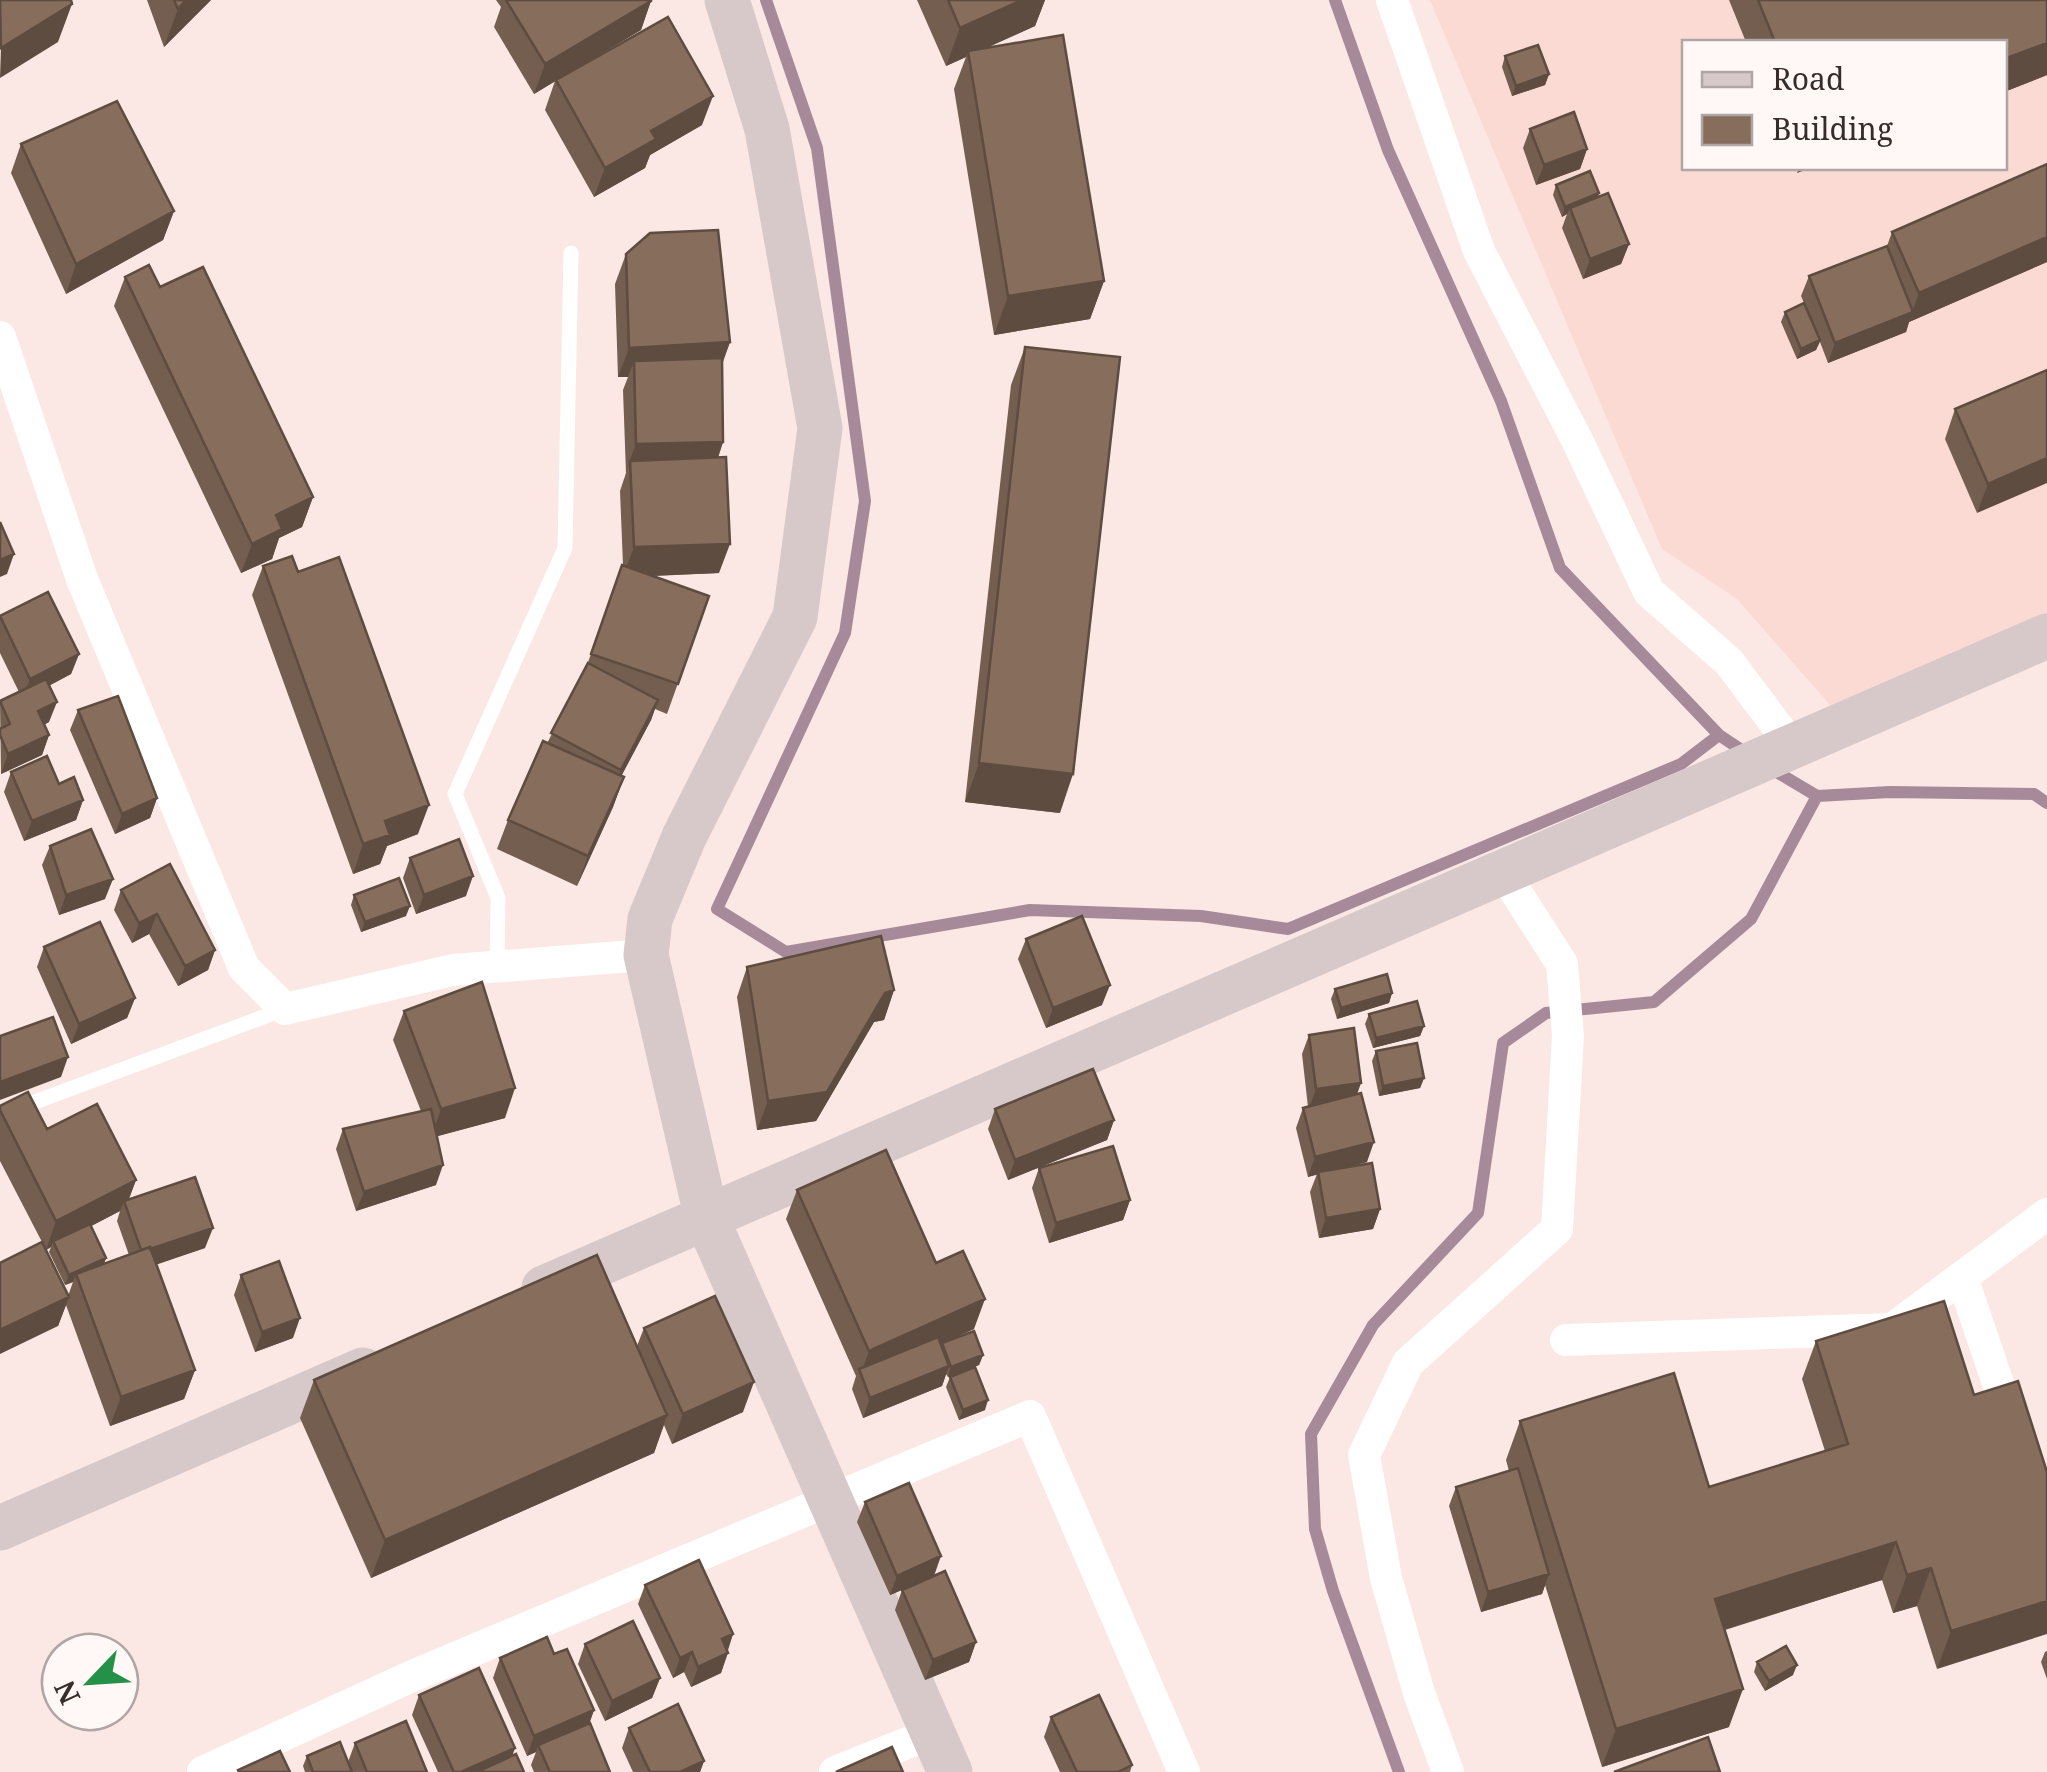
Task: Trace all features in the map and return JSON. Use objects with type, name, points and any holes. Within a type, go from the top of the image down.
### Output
[{"type":"street","points":[[727,0],[767,129],[820,428],[795,617],[684,837],[650,919],[646,955],[706,1219],[941,1752],[835,1772]]},
{"type":"street","points":[[1392,0],[1479,250],[1650,592],[1729,662],[1792,746]]},
{"type":"street","points":[[0,336],[82,579],[244,968],[284,1009],[453,970],[646,955]]},
{"type":"street","points":[[508,1304],[2047,636]]},
{"type":"street","points":[[1448,1772],[1419,1693],[1386,1578],[1364,1456],[1408,1363],[1556,1228],[1568,1036],[1562,964],[1503,872]]},
{"type":"street","points":[[1566,1340],[1892,1329],[2047,1214]]},
{"type":"street","points":[[1962,1277],[2023,1457]]},
{"type":"street","points":[[0,1528],[408,1350]]},
{"type":"street","points":[[203,1772],[410,1678],[1030,1416],[1184,1772]]},
{"type":"lane","points":[[498,966],[498,898],[455,794],[564,548],[571,253]]},
{"type":"lane","points":[[0,1115],[284,1009]]},
{"type":"shaded area","points":[[1430,0],[2047,0],[2047,624],[1839,715],[1737,599],[1662,549]]},
{"type":"building","points":[[0,0],[71,0],[72,4],[1,48]]},
{"type":"building","points":[[506,0],[651,0],[651,1],[545,64]]},
{"type":"building","points":[[948,0],[1022,0],[960,28]]},
{"type":"building","points":[[1758,0],[2047,0],[2047,43],[2007,58],[2007,40],[1774,40]]},
{"type":"building","points":[[668,17],[713,96],[651,131],[656,139],[605,168],[556,80]]},
{"type":"building","points":[[1063,35],[1104,281],[1008,296],[968,51]]},
{"type":"building","points":[[1538,45],[1549,74],[1516,86],[1505,56]]},
{"type":"building","points":[[117,101],[174,211],[76,264],[21,144]]},
{"type":"building","points":[[1574,112],[1587,149],[1544,165],[1530,129]]},
{"type":"building","points":[[2047,164],[2047,237],[1919,293],[1892,232]]},
{"type":"building","points":[[1590,171],[1599,193],[1565,207],[1556,185]]},
{"type":"building","points":[[1608,193],[1629,244],[1590,259],[1570,208]]},
{"type":"building","points":[[718,230],[730,342],[629,348],[626,254],[650,233]]},
{"type":"building","points":[[1887,246],[1913,312],[1835,343],[1809,276]]},
{"type":"building","points":[[149,265],[160,287],[203,267],[313,497],[276,515],[282,529],[252,544],[125,277]]},
{"type":"building","points":[[1804,303],[1820,340],[1801,349],[1785,312]]},
{"type":"building","points":[[1025,347],[1120,357],[1073,774],[979,763]]},
{"type":"building","points":[[722,358],[723,442],[636,444],[634,361]]},
{"type":"building","points":[[2047,370],[2047,458],[1988,484],[1955,409]]},
{"type":"building","points":[[726,457],[730,544],[634,547],[630,461]]},
{"type":"building","points":[[0,522],[14,554],[0,560]]},
{"type":"building","points":[[292,556],[298,572],[339,557],[429,805],[385,821],[390,835],[363,844],[263,566]]},
{"type":"building","points":[[622,565],[709,596],[678,684],[591,654]]},
{"type":"building","points":[[48,592],[79,654],[30,679],[0,616]]},
{"type":"building","points":[[588,663],[658,700],[621,770],[551,733]]},
{"type":"building","points":[[46,679],[57,702],[38,711],[49,735],[8,754],[0,729],[10,724],[0,701]]},
{"type":"building","points":[[118,696],[157,798],[122,814],[78,710]]},
{"type":"building","points":[[543,741],[624,777],[588,856],[508,820]]},
{"type":"building","points":[[47,756],[59,784],[74,777],[83,800],[32,821],[11,772]]},
{"type":"building","points":[[91,829],[113,879],[66,895],[50,846]]},
{"type":"building","points":[[459,839],[473,876],[424,895],[410,858]]},
{"type":"building","points":[[170,864],[215,950],[185,966],[157,914],[139,923],[121,890]]},
{"type":"building","points":[[399,878],[410,906],[365,922],[354,895]]},
{"type":"building","points":[[1082,916],[1110,985],[1053,1008],[1026,939]]},
{"type":"building","points":[[100,922],[135,998],[79,1024],[44,947]]},
{"type":"building","points":[[881,936],[894,990],[885,993],[827,1092],[768,1101],[747,967]]},
{"type":"building","points":[[1387,974],[1392,993],[1341,1008],[1335,989]]},
{"type":"building","points":[[482,982],[515,1088],[441,1109],[404,1011]]},
{"type":"building","points":[[1417,1001],[1424,1026],[1376,1038],[1369,1014]]},
{"type":"building","points":[[53,1017],[68,1057],[0,1082],[0,1036]]},
{"type":"building","points":[[1354,1028],[1361,1083],[1316,1089],[1309,1035]]},
{"type":"building","points":[[1417,1043],[1424,1078],[1383,1086],[1376,1051]]},
{"type":"building","points":[[1093,1069],[1114,1120],[1015,1160],[995,1109]]},
{"type":"building","points":[[28,1092],[47,1129],[97,1104],[136,1180],[56,1221],[0,1110],[0,1106]]},
{"type":"building","points":[[1361,1093],[1374,1142],[1315,1157],[1303,1108]]},
{"type":"building","points":[[431,1109],[443,1165],[364,1192],[343,1129]]},
{"type":"building","points":[[1113,1146],[1130,1200],[1056,1223],[1039,1168]]},
{"type":"building","points":[[886,1150],[936,1263],[963,1251],[985,1299],[869,1351],[797,1190]]},
{"type":"building","points":[[1372,1163],[1380,1209],[1326,1218],[1318,1172]]},
{"type":"building","points":[[195,1177],[213,1228],[141,1250],[124,1201]]},
{"type":"building","points":[[90,1224],[106,1258],[69,1275],[53,1241]]},
{"type":"building","points":[[42,1242],[69,1297],[0,1330],[0,1263]]},
{"type":"building","points":[[150,1247],[195,1370],[121,1397],[76,1274]]},
{"type":"building","points":[[597,1255],[667,1415],[385,1540],[314,1380]]},
{"type":"building","points":[[279,1261],[300,1318],[262,1332],[241,1275]]},
{"type":"building","points":[[715,1296],[754,1382],[683,1414],[644,1328]]},
{"type":"building","points":[[1944,1301],[1974,1395],[2018,1381],[2047,1472],[2047,1601],[1951,1631],[1931,1568],[1907,1575],[1896,1542],[1715,1599],[1743,1689],[1616,1729],[1520,1421],[1674,1373],[1709,1487],[1848,1444],[1816,1341]]},
{"type":"building","points":[[974,1331],[983,1355],[951,1367],[942,1343]]},
{"type":"building","points":[[938,1337],[949,1366],[870,1398],[859,1369]]},
{"type":"building","points":[[975,1367],[988,1400],[963,1410],[950,1377]]},
{"type":"building","points":[[1518,1468],[1549,1574],[1488,1592],[1456,1487]]},
{"type":"building","points":[[909,1483],[941,1556],[897,1576],[865,1502]]},
{"type":"building","points":[[699,1560],[733,1634],[722,1639],[728,1653],[698,1667],[692,1652],[680,1658],[645,1585]]},
{"type":"building","points":[[945,1571],[976,1642],[933,1660],[902,1590]]},
{"type":"building","points":[[633,1621],[660,1678],[612,1701],[585,1644]]},
{"type":"building","points":[[547,1637],[554,1654],[567,1649],[594,1710],[534,1736],[500,1658]]},
{"type":"building","points":[[1786,1646],[1797,1665],[1769,1681],[1757,1662]]},
{"type":"building","points":[[479,1668],[515,1748],[454,1772],[419,1695]]},
{"type":"building","points":[[1099,1695],[1132,1765],[1118,1772],[1077,1772],[1051,1717]]},
{"type":"building","points":[[678,1704],[704,1761],[680,1772],[650,1772],[629,1728]]},
{"type":"building","points":[[406,1721],[427,1772],[367,1772],[355,1743]]},
{"type":"building","points":[[590,1723],[610,1772],[550,1772],[538,1745]]},
{"type":"building","points":[[1708,1737],[1720,1772],[1614,1772]]},
{"type":"building","points":[[340,1742],[352,1772],[313,1772],[307,1756]]},
{"type":"building","points":[[892,1747],[903,1772],[836,1772]]},
{"type":"building","points":[[280,1751],[290,1772],[238,1770]]},
{"type":"building","points":[[516,1754],[524,1772],[477,1772]]},
{"type":"waterway","points":[[766,0],[817,148],[865,501],[845,633],[717,909],[786,952],[1030,910],[1201,916],[1288,929],[1681,764],[1719,735]]},
{"type":"waterway","points":[[1335,0],[1388,150],[1501,401],[1560,568],[1719,735],[1749,755]]},
{"type":"waterway","points":[[1770,768],[1817,796],[1890,792],[2034,794],[2047,803]]},
{"type":"waterway","points":[[1399,1772],[1333,1591],[1315,1529],[1311,1434],[1373,1325],[1478,1213],[1503,1043],[1546,1013],[1654,1002],[1751,919],[1817,796]]}]
